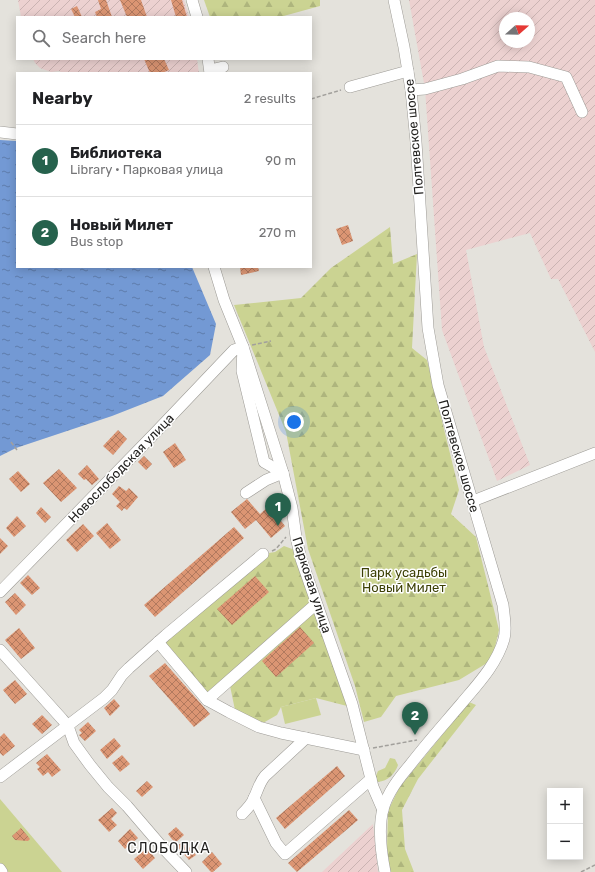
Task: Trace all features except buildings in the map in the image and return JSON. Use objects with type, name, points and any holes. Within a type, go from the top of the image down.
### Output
[{"type":"street","points":[[192,0],[197,16]]},
{"type":"street","name":"Полтевское шоссе","points":[[385,872],[381,833],[382,810],[390,791],[487,672],[499,652],[504,638],[505,622],[503,606],[438,385],[428,328],[416,142],[411,90],[404,46],[394,0]]},
{"type":"street","points":[[208,60],[210,72],[223,67]]},
{"type":"street","points":[[411,90],[425,89],[462,79],[498,66],[529,67],[566,77],[582,112]]},
{"type":"street","points":[[350,87],[408,71]]},
{"type":"street","points":[[0,132],[16,134]]},
{"type":"street","name":"Парковая улица","points":[[214,268],[224,300],[243,347],[283,473],[292,508],[295,534],[301,559],[352,704],[371,779],[377,800],[382,810]]},
{"type":"street","name":"Новослободская улица","points":[[0,592],[155,434],[234,350],[243,347]]},
{"type":"street","points":[[473,501],[513,479],[595,453]]},
{"type":"street","points":[[246,494],[266,480],[283,473]]},
{"type":"street","points":[[0,777],[104,698],[129,668],[263,554]]},
{"type":"street","points":[[207,700],[316,604]]},
{"type":"street","points":[[158,642],[207,700],[259,727],[364,750]]},
{"type":"street","points":[[0,650],[68,726],[74,743],[90,765],[186,872]]},
{"type":"street","points":[[242,814],[250,806],[259,783],[306,738]]},
{"type":"street","points":[[254,798],[276,843],[285,854],[371,779]]},
{"type":"path","points":[[312,99],[350,87]]},
{"type":"path","points":[[243,347],[271,341]]},
{"type":"path","points":[[11,442],[17,450]]},
{"type":"path","points":[[263,554],[276,549],[287,537],[295,534]]},
{"type":"path","points":[[364,750],[416,741]]},
{"type":"path","points":[[581,872],[595,865]]},
{"type":"shaded area","points":[[18,0],[184,0],[189,16],[21,16]]},
{"type":"shaded area","points":[[409,0],[595,0],[595,352],[558,279],[551,279],[530,233],[466,250],[484,347],[530,465],[497,481],[442,330],[425,89]]},
{"type":"shaded area","points":[[34,60],[197,60],[199,72],[51,72],[40,68]]},
{"type":"shaded area","points":[[373,824],[378,872],[322,872]]},
{"type":"green space","points":[[204,0],[320,0],[320,6],[284,16],[210,16]]},
{"type":"green space","name":"Парк усадьбы Новый Милет","points":[[390,227],[393,264],[417,254],[412,348],[427,360],[459,490],[451,514],[476,537],[499,630],[492,660],[459,680],[396,696],[381,717],[364,722],[355,686],[308,549],[286,432],[234,305],[301,298],[331,268]]},
{"type":"green space","points":[[284,546],[295,550],[347,706],[316,698],[281,707],[277,715],[263,723],[235,710],[229,681],[207,700],[158,642],[263,554],[275,552]]},
{"type":"green space","points":[[316,698],[321,715],[285,724],[281,707]]},
{"type":"green space","points":[[469,702],[476,705],[418,779],[402,810],[405,849],[414,872],[390,872],[387,848],[388,811],[399,788]]},
{"type":"green space","points":[[390,758],[395,759],[398,765],[397,768],[388,779],[378,782],[375,778],[378,771],[385,768]]},
{"type":"green space","points":[[0,799],[62,872],[0,872]]},
{"type":"water","points":[[0,140],[16,141],[16,268],[192,268],[216,324],[210,355],[163,396],[112,416],[16,448],[0,456]]},
{"type":"place","name":"Библиотека","points":[[278,526]]},
{"type":"place","name":"Новый Милет","points":[[415,735]]},
{"type":"district","name":"СЛОБОДКА","points":[[169,848]]}]
